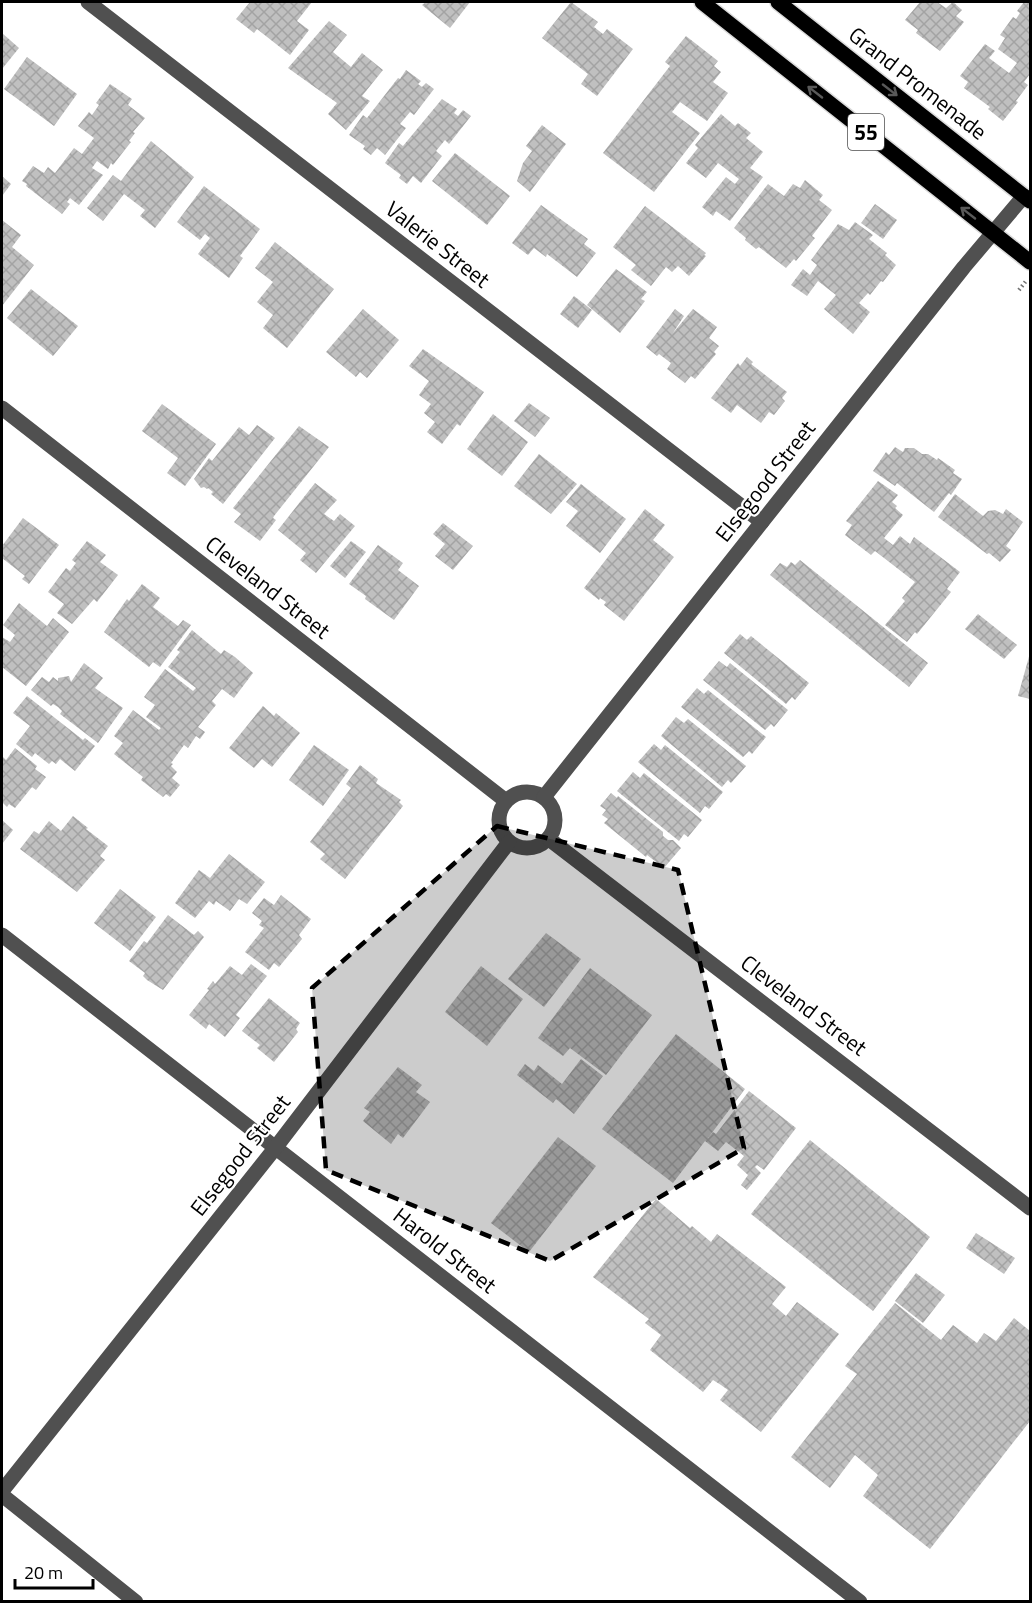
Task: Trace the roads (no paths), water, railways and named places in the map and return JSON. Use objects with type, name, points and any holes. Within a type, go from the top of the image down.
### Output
[{"type":"main road","name":"55","points":[[702,2],[1030,262]]},
{"type":"main road","name":"Grand Promenade","points":[[778,2],[1027,198]]},
{"type":"street","name":"Valerie Street","points":[[88,2],[762,522]]},
{"type":"street","name":"Elsegood Street","points":[[544,797],[993,233],[1027,198]]},
{"type":"street","name":"Cleveland Street","points":[[2,408],[506,801]]},
{"type":"street","points":[[524,792],[544,797],[552,805],[556,817],[555,828],[549,839],[530,848],[519,847],[509,842],[502,833],[499,822],[506,801],[524,792]]},
{"type":"street","name":"Cleveland Street","points":[[549,839],[1030,1208]]},
{"type":"street","name":"Elsegood Street","points":[[2,1493],[276,1147],[509,842]]},
{"type":"street","name":"Harold Street","points":[[2,935],[860,1602]]},
{"type":"street","points":[[2,1493],[136,1602]]}]
